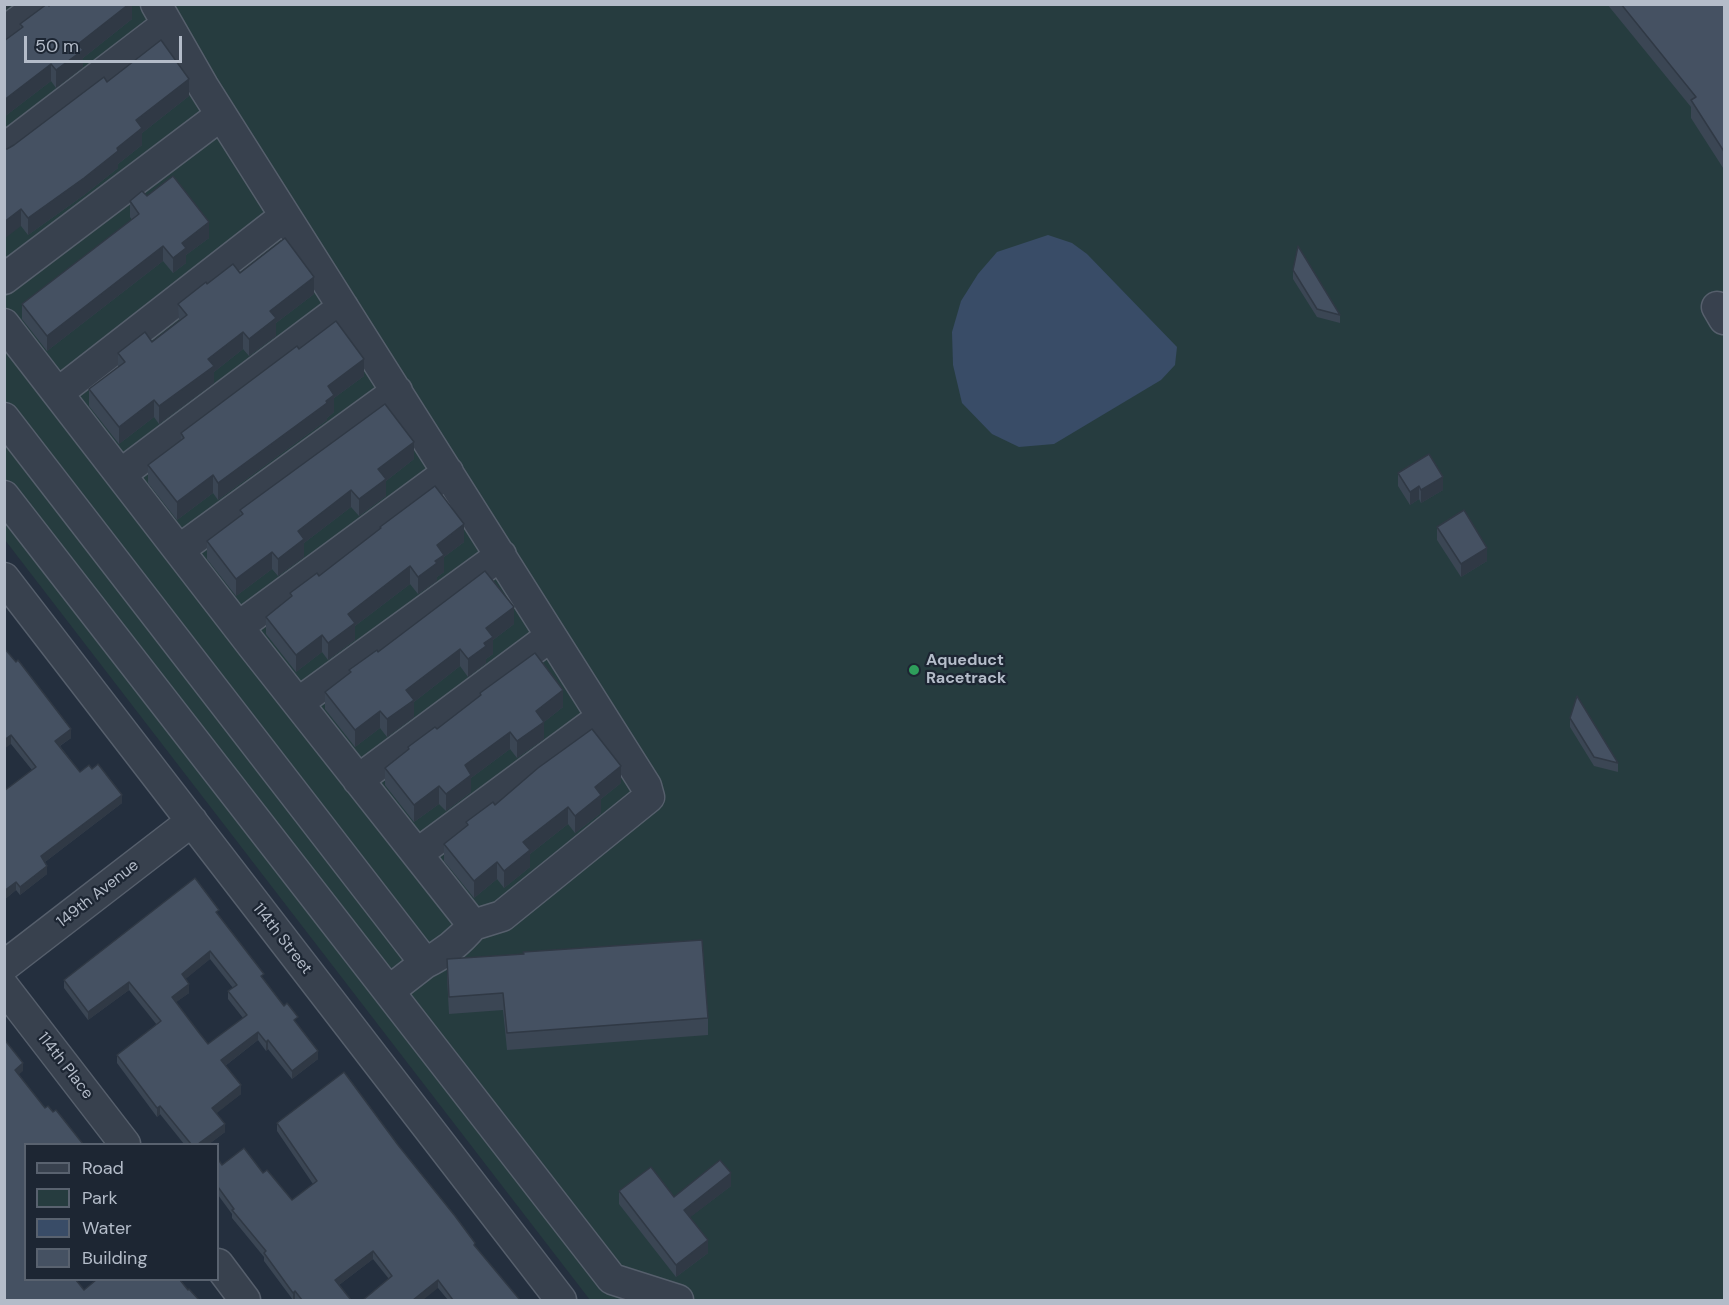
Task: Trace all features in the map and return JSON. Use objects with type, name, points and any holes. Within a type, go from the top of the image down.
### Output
[{"type":"street","points":[[4,32],[42,4]]},
{"type":"street","points":[[4,149],[161,14],[221,115],[645,786],[649,797],[502,916],[473,925],[464,937],[443,954],[424,963],[389,991]]},
{"type":"street","points":[[4,279],[221,115]]},
{"type":"street","points":[[58,393],[285,216]]},
{"type":"street","points":[[121,474],[343,307]]},
{"type":"street","points":[[4,324],[238,627],[473,925]]},
{"type":"street","points":[[179,550],[397,391]]},
{"type":"street","points":[[4,418],[424,963]]},
{"type":"street","points":[[238,627],[448,472]]},
{"type":"street","points":[[4,496],[612,1279],[678,1300]]},
{"type":"street","points":[[298,703],[501,555]]},
{"type":"street","name":"114th Street","points":[[4,578],[561,1300]]},
{"type":"street","points":[[358,780],[551,636]]},
{"type":"street","points":[[417,854],[602,717]]},
{"type":"street","name":"149th Avenue","points":[[4,966],[192,821]]},
{"type":"street","name":"114th Place","points":[[4,987],[124,1143]]},
{"type":"street","points":[[219,1265],[245,1300]]},
{"type":"green space","name":"Aqueduct Racetrack","points":[[5,5],[1724,5],[1724,1300],[590,1300],[5,540]]},
{"type":"water","points":[[1048,235],[1072,243],[1087,254],[1177,347],[1175,365],[1161,380],[1054,444],[1019,447],[992,434],[962,403],[953,365],[952,332],[961,301],[978,274],[997,252]]},
{"type":"building","points":[[47,4],[49,6],[51,4],[129,4],[78,44],[83,50],[56,70],[51,64],[4,100],[4,41],[23,27],[20,24]]},
{"type":"building","points":[[1621,4],[1725,4],[1725,153],[1691,100],[1696,97]]},
{"type":"building","points":[[161,40],[189,79],[136,120],[142,128],[84,178],[28,218],[21,209],[4,222],[4,149],[14,145],[104,77],[107,82]]},
{"type":"building","points":[[173,176],[209,222],[182,243],[186,248],[173,258],[163,246],[47,336],[22,304],[139,214],[130,201],[142,191],[147,196]]},
{"type":"building","points":[[285,238],[314,277],[270,311],[276,318],[249,339],[243,332],[208,359],[214,366],[159,406],[154,400],[119,427],[89,389],[125,362],[118,353],[145,332],[152,342],[187,315],[178,304],[206,282],[207,284],[233,264],[240,273]]},
{"type":"building","points":[[1298,246],[1340,315],[1317,309],[1293,270]]},
{"type":"building","points":[[336,321],[364,359],[328,386],[334,395],[326,401],[327,403],[218,483],[213,475],[177,502],[148,465],[184,438],[181,433],[297,346],[299,349]]},
{"type":"building","points":[[385,404],[414,442],[378,469],[386,479],[359,499],[351,490],[298,531],[304,539],[278,559],[272,552],[236,579],[207,541],[243,514],[240,510]]},
{"type":"building","points":[[1429,454],[1443,477],[1421,490],[1419,486],[1410,492],[1398,473]]},
{"type":"building","points":[[435,486],[464,524],[437,545],[444,555],[418,577],[410,566],[348,614],[355,623],[328,643],[322,635],[296,655],[266,617],[292,596],[290,593],[317,573],[319,576]]},
{"type":"building","points":[[1464,510],[1487,548],[1461,564],[1437,527]]},
{"type":"building","points":[[485,571],[514,607],[486,628],[493,637],[484,643],[486,646],[468,659],[460,649],[406,690],[414,700],[387,719],[380,711],[355,730],[325,692],[351,672],[349,670],[377,650],[378,652]]},
{"type":"building","points":[[4,648],[16,662],[18,660],[71,729],[55,741],[80,772],[89,765],[92,769],[98,764],[122,795],[41,856],[47,866],[20,887],[16,882],[4,891],[4,791],[36,767],[11,735],[4,740]]},
{"type":"building","points":[[535,653],[563,690],[536,711],[544,722],[517,741],[510,732],[465,765],[471,775],[446,794],[439,786],[414,805],[385,768],[409,749],[408,747],[435,727],[437,729],[481,695],[480,693]]},
{"type":"building","points":[[1577,696],[1618,763],[1594,757],[1570,718]]},
{"type":"building","points":[[592,729],[621,766],[595,787],[601,795],[575,816],[568,807],[523,842],[530,850],[504,871],[497,862],[474,881],[444,844],[468,825],[466,822],[493,802],[495,805],[538,768]]},
{"type":"building","points":[[195,878],[219,910],[216,912],[264,974],[261,976],[284,1006],[287,1003],[298,1017],[294,1020],[318,1051],[292,1071],[268,1040],[266,1042],[258,1032],[221,1060],[241,1085],[212,1108],[225,1124],[199,1143],[190,1143],[160,1106],[157,1108],[117,1055],[161,1021],[129,982],[88,1012],[64,980]],"holes":[[[210,951],[237,985],[228,991],[247,1015],[208,1044],[172,997],[189,984],[182,974]]]},
{"type":"building","points":[[702,940],[708,1018],[507,1033],[503,993],[449,997],[447,959]]},
{"type":"building","points":[[4,1039],[23,1063],[15,1070],[45,1108],[48,1106],[53,1112],[56,1110],[82,1143],[24,1143],[24,1281],[77,1281],[84,1290],[95,1281],[181,1281],[199,1300],[4,1300]]},
{"type":"building","points":[[344,1072],[455,1216],[475,1243],[474,1245],[520,1300],[453,1300],[438,1280],[413,1300],[363,1300],[392,1276],[373,1251],[335,1280],[351,1300],[302,1300],[295,1291],[293,1293],[264,1253],[266,1251],[232,1210],[234,1209],[219,1188],[219,1160],[222,1165],[244,1148],[263,1173],[267,1170],[292,1200],[317,1181],[277,1123]]},
{"type":"building","points":[[720,1160],[731,1173],[684,1210],[708,1240],[676,1265],[619,1191],[651,1167],[674,1197]]},
{"type":"place","name":"Aqueduct Racetrack","points":[[914,670]]}]
